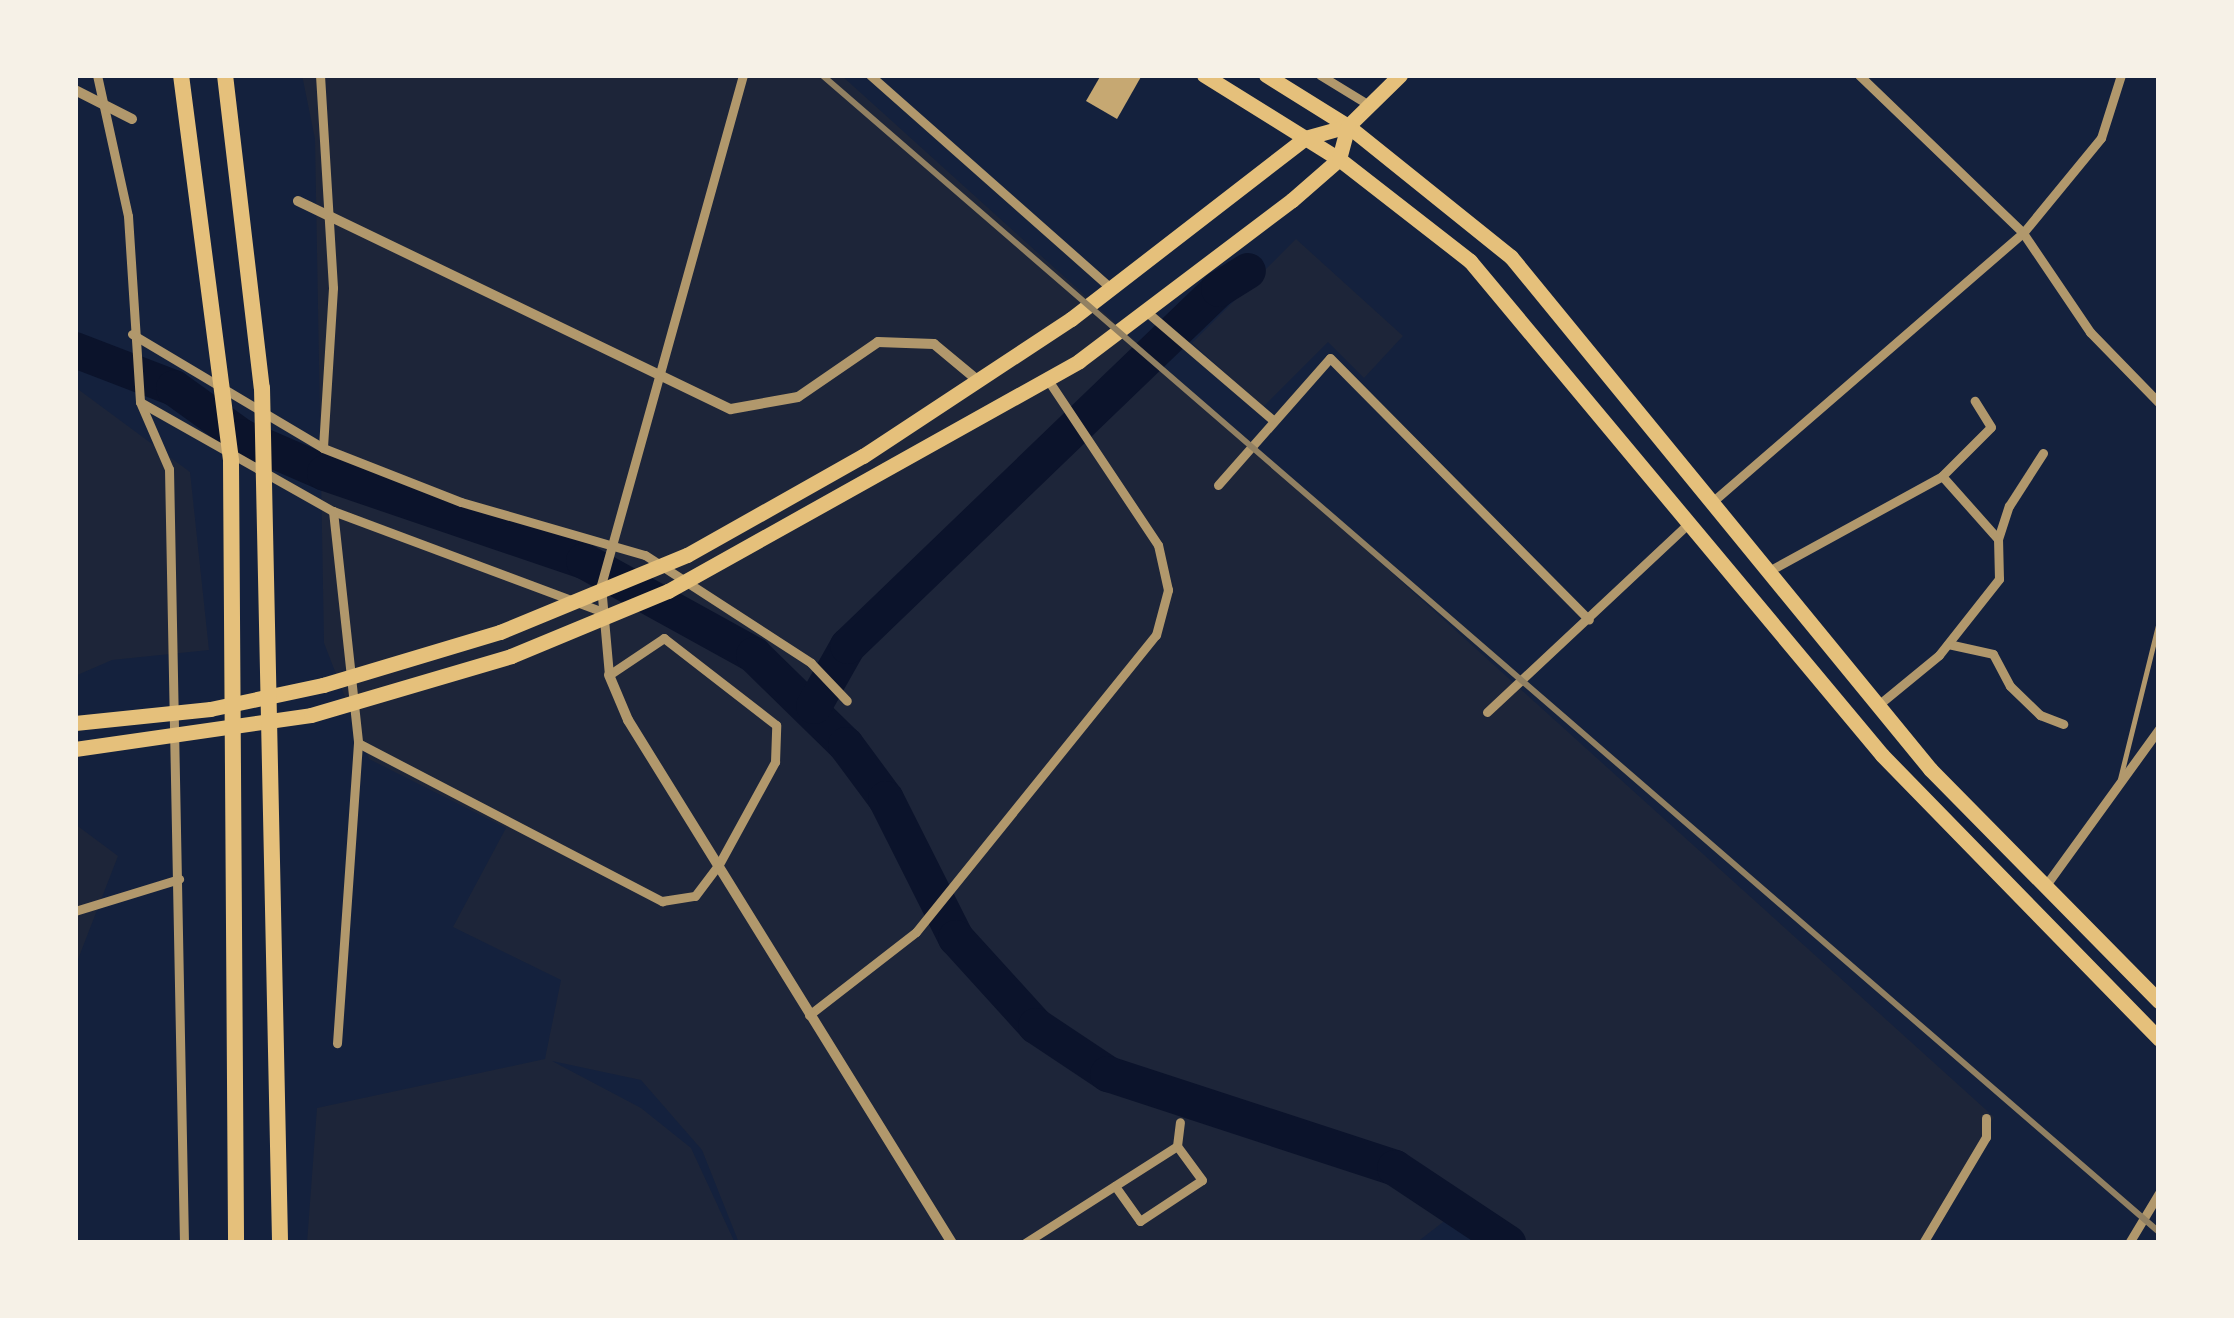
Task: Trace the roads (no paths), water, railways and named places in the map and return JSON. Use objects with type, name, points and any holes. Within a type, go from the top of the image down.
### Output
[{"type":"highway","points":[[181,75],[224,364],[231,462],[236,1243]]},
{"type":"highway","points":[[225,75],[262,388],[280,1243]]},
{"type":"highway","points":[[1204,75],[1339,159],[1470,261],[1691,520],[1882,755],[2159,1039]]},
{"type":"highway","points":[[1266,75],[1348,126],[1511,257],[1876,706],[2159,1001]]},
{"type":"highway","points":[[75,723],[121,720],[323,685],[500,632],[747,522],[1112,289],[1305,138],[1348,126],[1396,76]]},
{"type":"highway","points":[[75,749],[311,715],[511,656],[762,543],[1152,316],[1339,159],[1348,126]]},
{"type":"street","points":[[97,75],[128,216],[132,334],[140,402],[169,469],[179,878],[174,985],[184,1243]]},
{"type":"street","points":[[320,75],[333,288],[323,448]]},
{"type":"street","points":[[743,75],[601,585],[609,675],[718,866],[952,1243]]},
{"type":"street","points":[[870,75],[1112,289]]},
{"type":"street","points":[[1320,75],[1369,105]]},
{"type":"street","points":[[1859,75],[2023,233],[2090,332],[2159,403]]},
{"type":"street","points":[[1711,503],[2023,233],[2101,138],[2122,81]]},
{"type":"street","points":[[75,90],[132,118]]},
{"type":"street","points":[[298,201],[730,410],[762,408],[798,397],[878,341],[907,338],[934,344],[976,379]]},
{"type":"street","points":[[1152,316],[1274,420]]},
{"type":"street","points":[[132,334],[323,448],[461,502],[645,555],[811,663],[847,701]]},
{"type":"street","points":[[1218,485],[1330,358],[1589,620]]},
{"type":"street","points":[[809,1016],[916,932],[1156,635],[1168,590],[1158,545],[1048,380]]},
{"type":"street","points":[[1767,572],[1942,476],[1991,427],[1976,401]]},
{"type":"street","points":[[140,402],[333,511],[601,610]]},
{"type":"street","points":[[1876,706],[1948,644],[2000,579],[1998,539],[2008,506],[2043,453]]},
{"type":"street","points":[[1942,476],[1998,539]]},
{"type":"street","points":[[333,511],[358,743],[338,1043]]},
{"type":"street","points":[[1487,712],[1691,520]]},
{"type":"street","points":[[358,743],[662,901],[695,896],[718,866],[775,761],[776,725],[664,638],[609,675]]},
{"type":"street","points":[[1948,644],[1994,654],[2010,686],[2040,715],[2062,724]]},
{"type":"street","points":[[2045,886],[2159,729]]},
{"type":"street","points":[[75,910],[179,878]]},
{"type":"street","points":[[1923,1243],[1986,1137],[1986,1118]]},
{"type":"street","points":[[1115,1186],[1141,1221],[1202,1180],[1177,1146],[1180,1122]]},
{"type":"street","points":[[1025,1243],[1177,1146]]},
{"type":"street","points":[[2129,1243],[2159,1193]]},
{"type":"lane","points":[[2116,794],[2159,621]]},
{"type":"waterway","points":[[814,706],[848,646],[1219,289],[1248,271]]},
{"type":"waterway","points":[[75,350],[174,388],[242,437],[325,473],[584,561],[754,655],[846,745],[886,799],[956,938],[1036,1026],[1108,1074],[1395,1168],[1508,1243]]},
{"type":"railway","points":[[822,75],[2159,1232]]}]
